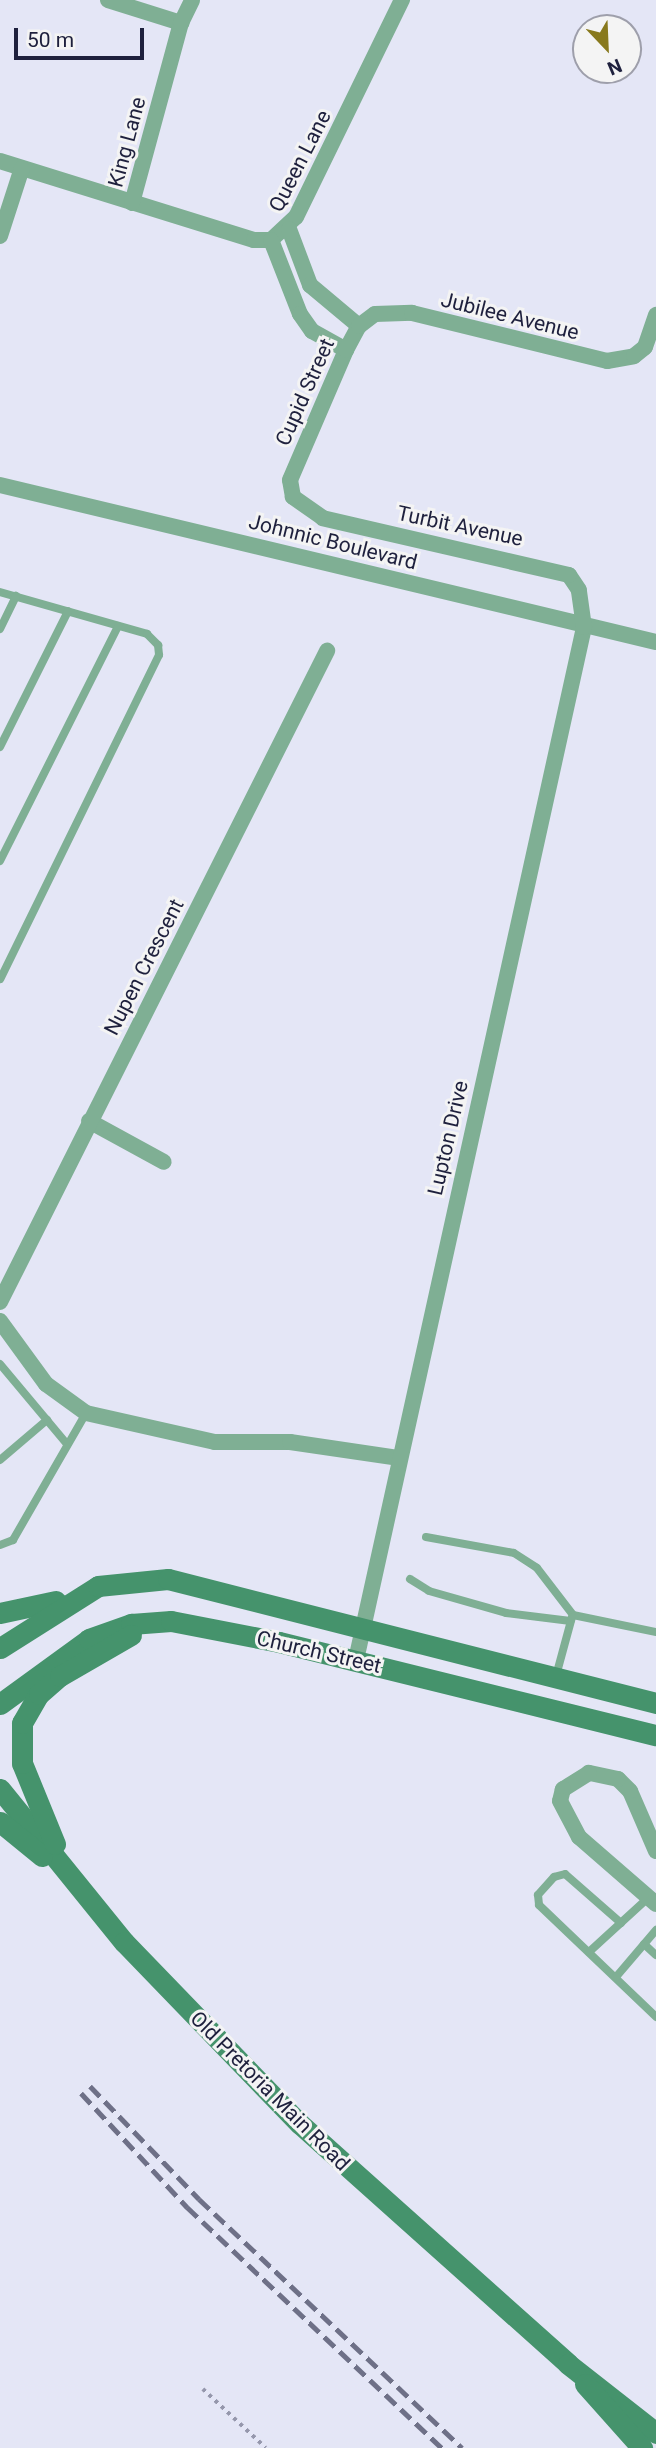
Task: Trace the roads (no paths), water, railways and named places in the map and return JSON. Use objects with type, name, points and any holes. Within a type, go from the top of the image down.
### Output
[{"type":"main road","name":"Church Street","points":[[0,1648],[84,1592],[132,1579],[168,1579],[656,1703]]},
{"type":"main road","points":[[0,1613],[84,1592]]},
{"type":"main road","name":"Church Street","points":[[0,1704],[89,1639],[156,1622],[195,1624],[356,1660],[656,1735]]},
{"type":"main road","points":[[75,1884],[29,1788],[19,1751],[22,1723],[39,1694],[60,1676],[156,1622]]},
{"type":"main road","name":"Old Pretoria Main Road","points":[[0,1789],[75,1884],[300,2124],[568,2364],[656,2433]]},
{"type":"main road","points":[[0,1822],[75,1884]]},
{"type":"main road","name":"Old Pretoria Main Road","points":[[568,2364],[642,2448]]},
{"type":"street","points":[[108,0],[181,23]]},
{"type":"street","name":"King Lane","points":[[0,162],[132,203],[181,23],[192,0]]},
{"type":"street","name":"Queen Lane","points":[[132,203],[271,240],[289,229],[402,0]]},
{"type":"street","points":[[0,236],[22,169]]},
{"type":"street","points":[[289,229],[310,285],[359,326]]},
{"type":"street","points":[[271,240],[300,314],[313,331],[346,350]]},
{"type":"street","name":"Cupid Street","points":[[293,497],[295,465],[346,350],[359,326],[376,313]]},
{"type":"street","name":"Jubilee Avenue","points":[[376,313],[412,313],[607,360],[634,356],[645,347],[656,315]]},
{"type":"street","name":"Johnnic Boulevard","points":[[0,485],[656,642]]},
{"type":"street","name":"Turbit Avenue","points":[[293,497],[323,518],[569,575],[579,590],[584,626]]},
{"type":"street","name":"Lupton Drive","points":[[356,1660],[398,1458],[584,626]]},
{"type":"street","name":"Nupen Crescent","points":[[0,1302],[327,651]]},
{"type":"street","points":[[89,1121],[164,1162]]},
{"type":"street","points":[[0,1321],[46,1384],[86,1413],[204,1440],[290,1442],[398,1458]]},
{"type":"street","points":[[652,1901],[579,1837],[560,1801],[563,1789],[589,1773],[618,1779],[630,1791],[656,1851]]},
{"type":"lane","points":[[0,592],[147,634],[159,645],[159,655],[0,979]]},
{"type":"lane","points":[[0,629],[16,596]]},
{"type":"lane","points":[[0,747],[68,611]]},
{"type":"lane","points":[[0,860],[118,626]]},
{"type":"lane","points":[[0,1364],[67,1444]]},
{"type":"lane","points":[[0,1545],[13,1540],[86,1413]]},
{"type":"lane","points":[[0,1460],[47,1420]]},
{"type":"lane","points":[[426,1537],[514,1553],[537,1568],[572,1618],[556,1678]]},
{"type":"lane","points":[[410,1579],[429,1591],[506,1613],[572,1618],[656,1633]]},
{"type":"lane","points":[[621,1923],[565,1874],[554,1877],[538,1895],[539,1905],[656,2017]]},
{"type":"lane","points":[[589,1952],[621,1923],[652,1901]]},
{"type":"lane","points":[[616,1977],[656,1930]]},
{"type":"lane","points":[[644,1944],[656,1955]]},
{"type":"railway","points":[[90,2086],[199,2199],[462,2448]]},
{"type":"railway","points":[[81,2093],[187,2207],[442,2448]]}]
